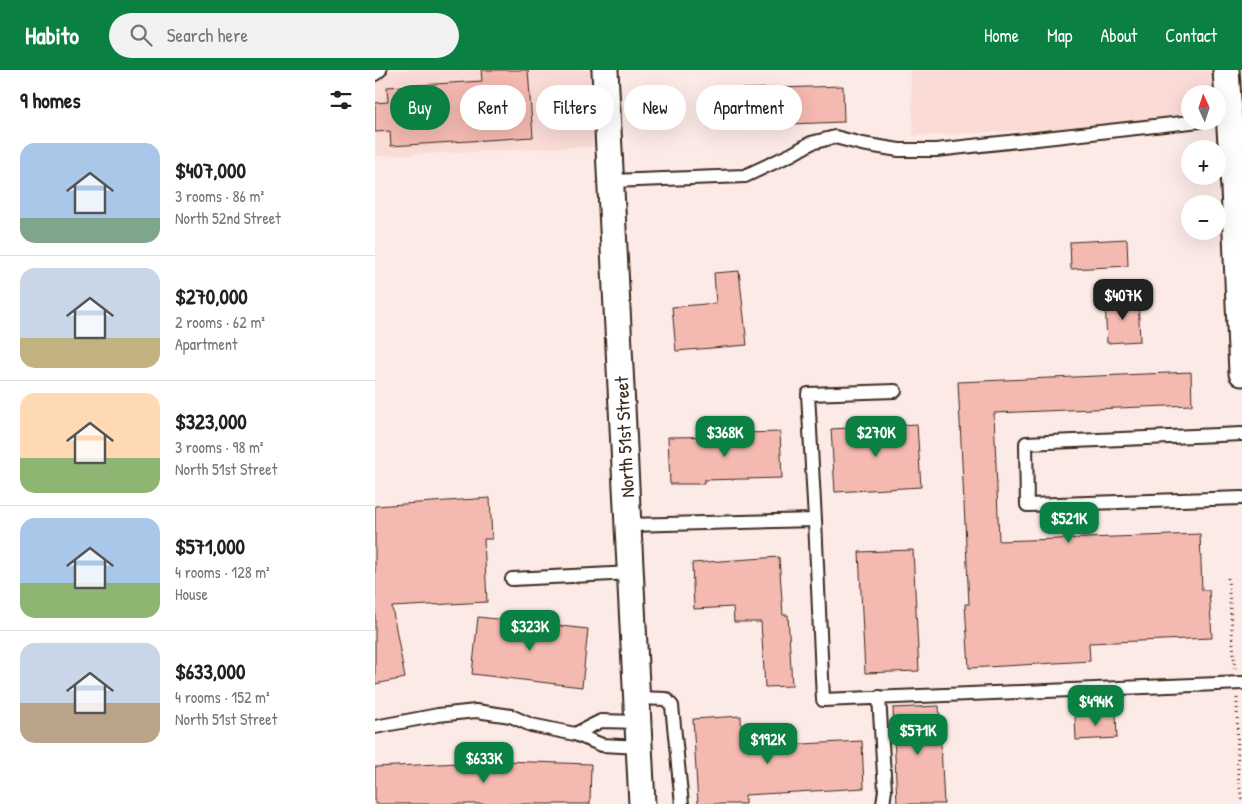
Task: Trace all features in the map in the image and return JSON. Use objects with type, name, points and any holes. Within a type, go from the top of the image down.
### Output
[{"type":"street","name":"North 51st Street","points":[[605,70],[632,573],[642,804]]},
{"type":"street","points":[[1225,85],[1226,70]]},
{"type":"street","points":[[1225,130],[1238,187],[1242,373]]},
{"type":"lane","points":[[375,74],[380,70]]},
{"type":"lane","points":[[611,181],[745,176],[811,143],[835,137],[899,150],[936,150],[1181,123]]},
{"type":"lane","points":[[895,391],[808,394],[823,700],[1242,683]]},
{"type":"lane","points":[[1242,434],[1026,443],[1027,506],[1242,498]]},
{"type":"lane","points":[[629,525],[815,520]]},
{"type":"lane","points":[[512,579],[632,573]]},
{"type":"lane","points":[[879,697],[885,790],[883,804]]},
{"type":"lane","points":[[575,734],[601,721],[666,699],[671,706],[682,804]]},
{"type":"lane","points":[[375,727],[438,715],[476,711],[511,716],[531,725],[575,734],[602,745],[639,747]]},
{"type":"shaded area","points":[[375,70],[595,70],[596,85],[536,85],[536,130],[597,130],[598,146],[375,156]]},
{"type":"shaded area","points":[[910,70],[1242,70],[1242,171],[1239,120],[1226,121],[1226,85],[1181,85],[1181,123],[914,136]]},
{"type":"building","points":[[481,70],[528,70],[533,137],[391,146],[390,131],[375,132],[375,103],[388,102],[387,87],[390,87],[390,130],[450,130],[450,85],[419,85],[482,81]]},
{"type":"building","points":[[843,86],[844,122],[802,124],[802,87]]},
{"type":"building","points":[[1127,239],[1128,266],[1071,269],[1070,242]]},
{"type":"building","points":[[739,271],[747,345],[676,351],[672,307],[716,303],[714,273]]},
{"type":"building","points":[[1138,299],[1140,341],[1107,343],[1105,301]]},
{"type":"building","points":[[1191,372],[1192,405],[994,413],[999,541],[1200,534],[1202,590],[1209,590],[1212,638],[1089,643],[1090,661],[969,668],[965,604],[969,604],[958,382]]},
{"type":"building","points":[[917,424],[921,487],[835,492],[831,429]]},
{"type":"building","points":[[780,432],[782,478],[704,480],[704,484],[670,484],[668,437],[745,436],[745,433]]},
{"type":"building","points":[[490,498],[492,539],[484,539],[487,602],[392,607],[405,678],[375,684],[375,506]]},
{"type":"building","points":[[913,550],[919,671],[865,673],[859,552]]},
{"type":"building","points":[[779,557],[783,615],[788,615],[792,686],[765,687],[761,622],[734,622],[733,607],[694,609],[692,563]]},
{"type":"building","points":[[478,617],[588,629],[582,687],[472,674]]},
{"type":"building","points":[[939,706],[944,804],[897,804],[893,708]]},
{"type":"building","points":[[1116,714],[1117,738],[1076,740],[1075,716]]},
{"type":"building","points":[[741,716],[742,747],[862,741],[864,788],[745,795],[745,804],[698,804],[693,719]]},
{"type":"building","points":[[502,761],[591,764],[590,804],[375,804],[375,767]]}]
